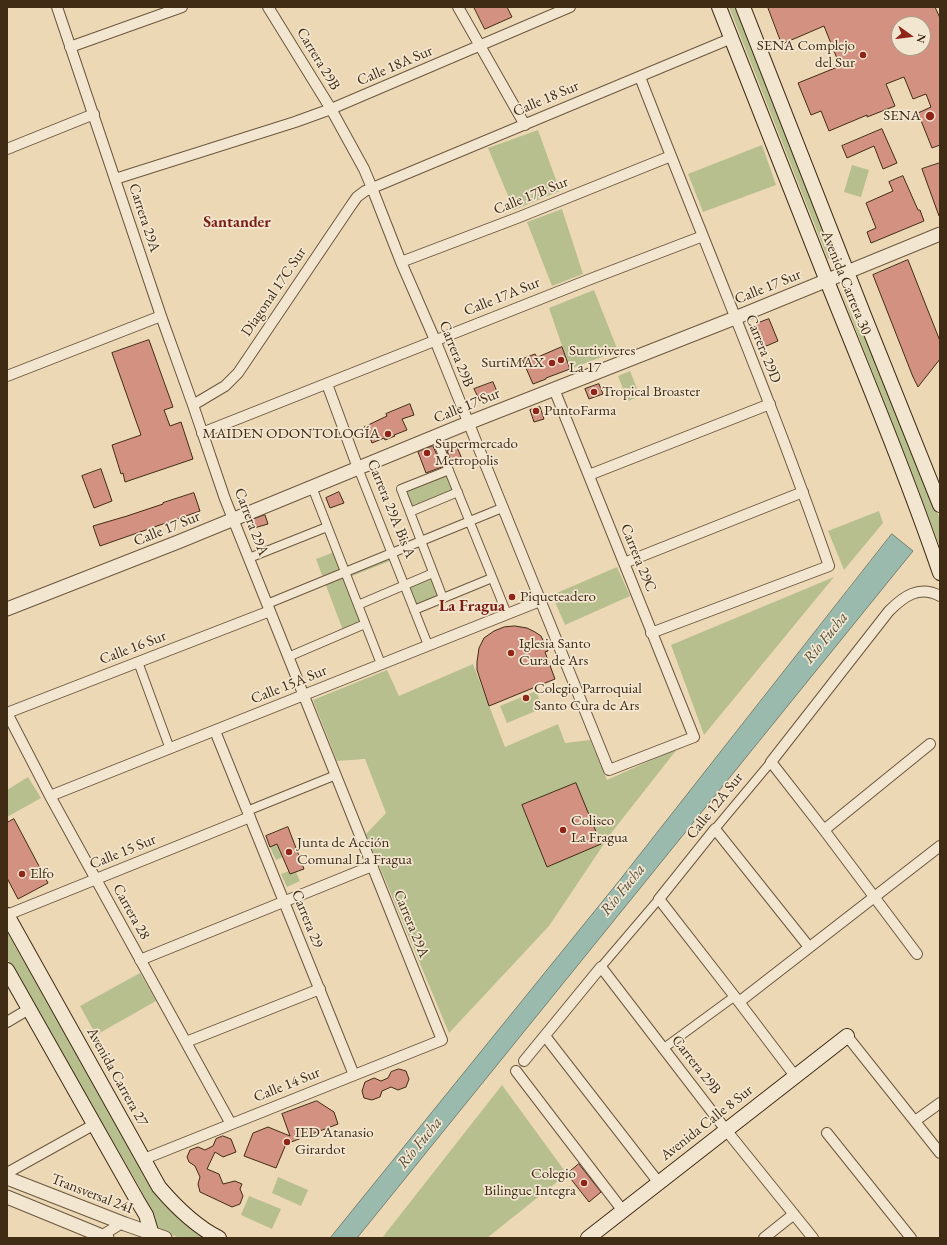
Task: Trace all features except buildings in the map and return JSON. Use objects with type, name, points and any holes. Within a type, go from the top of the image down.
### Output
[{"type":"main road","name":"Avenida Carrera 30","points":[[719,7],[887,430],[930,542],[940,573]]},
{"type":"main road","name":"Avenida Carrera 30","points":[[743,7],[940,505]]},
{"type":"main road","name":"Avenida Carrera 27","points":[[7,915],[159,1187],[187,1217],[200,1227],[219,1238]]},
{"type":"main road","points":[[7,970],[95,1124],[157,1237]]},
{"type":"main road","name":"Avenida Calle 8 Sur","points":[[588,1238],[847,1036]]},
{"type":"street","name":"Carrera 29A","points":[[57,7],[161,316],[225,499],[442,1040]]},
{"type":"street","points":[[70,47],[182,7]]},
{"type":"street","name":"Carrera 29B","points":[[268,7],[331,109],[364,169],[609,770],[694,737]]},
{"type":"street","points":[[458,7],[524,125]]},
{"type":"street","name":"Calle 18A Sur","points":[[115,179],[295,122],[331,109],[570,7]]},
{"type":"street","name":"Calle 18 Sur","points":[[372,188],[732,38]]},
{"type":"street","name":"Carrera 29D","points":[[640,77],[770,404],[829,566],[651,633]]},
{"type":"street","points":[[7,149],[94,114]]},
{"type":"street","name":"Calle 17B Sur","points":[[401,262],[517,218],[671,156]]},
{"type":"street","name":"Diagonal 17C Sur","points":[[193,406],[225,386],[238,373],[357,197],[372,188]]},
{"type":"street","name":"Calle 17 Sur","points":[[7,609],[233,520],[435,436],[735,318],[940,234]]},
{"type":"street","name":"Calle 17A Sur","points":[[202,433],[435,340],[703,236]]},
{"type":"street","points":[[7,376],[161,316]]},
{"type":"street","name":"Carrera 29A Bis A","points":[[327,384],[358,468],[428,645]]},
{"type":"street","name":"Carrera 29C","points":[[554,389],[694,737]]},
{"type":"street","points":[[589,475],[770,404]]},
{"type":"street","points":[[435,436],[507,614]]},
{"type":"street","points":[[443,598],[401,489],[449,470]]},
{"type":"street","points":[[312,487],[381,664]]},
{"type":"street","points":[[410,512],[458,492]]},
{"type":"street","points":[[624,563],[803,492]]},
{"type":"street","name":"Calle 16 Sur","points":[[7,713],[138,662],[269,608],[345,572],[502,508]]},
{"type":"street","points":[[249,558],[327,526]]},
{"type":"street","points":[[358,605],[433,573]]},
{"type":"street","points":[[414,610],[492,578]]},
{"type":"street","name":"Calle 12A Sur","points":[[524,1061],[771,762],[897,603],[911,594],[919,592],[940,596]]},
{"type":"street","name":"Calle 15A Sur","points":[[50,796],[540,601]]},
{"type":"street","points":[[288,657],[365,624]]},
{"type":"street","points":[[138,662],[170,749]]},
{"type":"street","name":"Carrera 28","points":[[7,713],[50,796],[231,1124]]},
{"type":"street","name":"Carrera 29","points":[[215,731],[354,1075]]},
{"type":"street","points":[[824,830],[930,744]]},
{"type":"street","points":[[771,762],[917,954]]},
{"type":"street","name":"Calle 15 Sur","points":[[7,915],[96,879],[336,775]]},
{"type":"street","points":[[715,829],[809,947]]},
{"type":"street","points":[[664,1048],[737,999],[809,947],[940,846]]},
{"type":"street","points":[[140,960],[372,866]]},
{"type":"street","points":[[659,899],[795,1076]]},
{"type":"street","name":"Carrera 29B","points":[[601,967],[726,1130],[812,1238]]},
{"type":"street","points":[[186,1042],[320,990]]},
{"type":"street","points":[[7,1022],[29,1009]]},
{"type":"street","points":[[545,1036],[659,1183]]},
{"type":"street","points":[[847,1036],[940,1153]]},
{"type":"street","name":"Calle 14 Sur","points":[[144,1159],[442,1040]]},
{"type":"street","points":[[516,1072],[623,1211]]},
{"type":"street","points":[[915,1121],[940,1103]]},
{"type":"street","points":[[7,1173],[95,1124]]},
{"type":"street","points":[[827,1133],[911,1238]]},
{"type":"street","name":"Transversal 24I","points":[[7,1178],[157,1237]]},
{"type":"street","points":[[7,1197],[102,1237],[122,1222]]},
{"type":"street","points":[[764,1238],[794,1214]]},
{"type":"green space","points":[[729,7],[735,7],[833,257],[828,259]]},
{"type":"green space","points":[[538,130],[560,191],[514,210],[488,148]]},
{"type":"green space","points":[[762,145],[776,185],[703,212],[688,174]]},
{"type":"green space","points":[[852,165],[869,170],[861,197],[844,192]]},
{"type":"green space","points":[[562,209],[583,274],[552,286],[527,222]]},
{"type":"green space","points":[[839,286],[858,329],[871,347],[940,519],[940,547]]},
{"type":"green space","points":[[594,290],[618,351],[570,369],[549,308]]},
{"type":"green space","points":[[630,371],[640,396],[628,401],[618,376]]},
{"type":"green space","points":[[448,472],[457,492],[411,511],[402,489]]},
{"type":"green space","points":[[879,511],[883,523],[844,570],[828,531]]},
{"type":"green space","points":[[337,551],[346,567],[387,551],[390,561],[347,578],[365,624],[344,633],[316,559]]},
{"type":"green space","points":[[617,567],[630,596],[565,625],[552,595]]},
{"type":"green space","points":[[433,573],[443,598],[414,610],[404,585]]},
{"type":"green space","points":[[834,577],[704,735],[671,645]]},
{"type":"green space","points":[[473,664],[505,747],[558,724],[565,743],[590,740],[607,780],[678,748],[612,832],[549,926],[449,1033],[366,834],[386,813],[365,759],[337,761],[313,700],[387,670],[399,696]]},
{"type":"green space","points":[[536,691],[543,708],[507,723],[500,706]]},
{"type":"green space","points":[[28,777],[41,798],[7,817],[7,790]]},
{"type":"green space","points":[[277,844],[283,857],[276,860],[270,847]]},
{"type":"green space","points":[[289,871],[290,874],[296,872],[300,881],[287,887],[281,874]]},
{"type":"green space","points":[[7,932],[149,1185],[174,1213],[203,1238],[180,1238],[158,1230],[140,1188],[7,958]]},
{"type":"green space","points":[[140,973],[156,1001],[96,1035],[80,1006]]},
{"type":"green space","points":[[502,1085],[567,1174],[487,1238],[382,1238]]},
{"type":"green space","points":[[278,1177],[308,1190],[301,1206],[272,1193]]},
{"type":"green space","points":[[249,1196],[281,1209],[272,1229],[241,1215]]},
{"type":"water","name":"Río Fucha","points":[[892,534],[913,551],[357,1238],[330,1238],[619,881]]},
{"type":"place","name":"SENA Complejo del Sur","points":[[863,55]]},
{"type":"place","name":"SENA","points":[[930,116]]},
{"type":"place","name":"Surtiviveres La 17","points":[[561,360]]},
{"type":"place","name":"SurtiMAX","points":[[552,363]]},
{"type":"place","name":"Tropical Broaster","points":[[594,392]]},
{"type":"place","name":"PuntoFarma","points":[[536,411]]},
{"type":"place","name":"MAIDEN ODONTOLOGÍA","points":[[388,434]]},
{"type":"place","name":"Supermercado Metropolis","points":[[427,453]]},
{"type":"place","name":"Piqueteadero","points":[[512,597]]},
{"type":"place","name":"Iglesia Santo Cura de Ars","points":[[511,653]]},
{"type":"place","name":"Colegio Parroquial Santo Cura de Ars","points":[[526,698]]},
{"type":"place","name":"Coliseo La Fragua","points":[[563,830]]},
{"type":"place","name":"Junta de Acción Comunal La Fragua","points":[[289,852]]},
{"type":"place","name":"Elfo","points":[[22,874]]},
{"type":"place","name":"IED Atanasio Girardot","points":[[287,1142]]},
{"type":"place","name":"Colegio Bilingue Integra","points":[[584,1183]]},
{"type":"district","name":"Santander","points":[[237,223]]},
{"type":"district","name":"La Fragua","points":[[472,607]]}]
